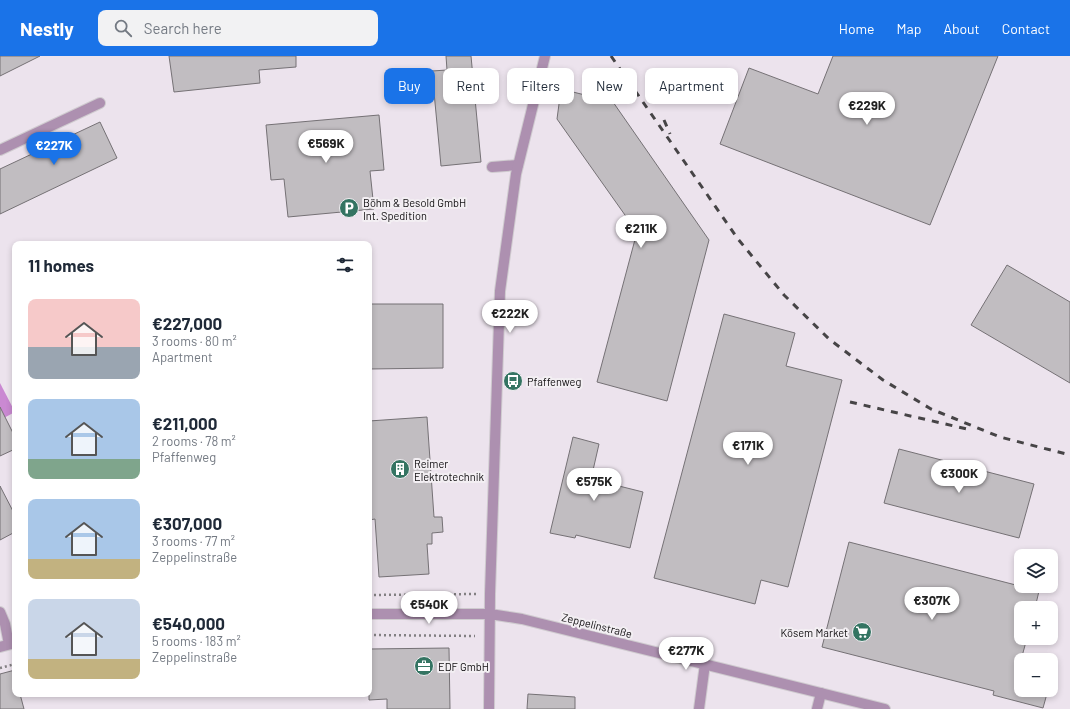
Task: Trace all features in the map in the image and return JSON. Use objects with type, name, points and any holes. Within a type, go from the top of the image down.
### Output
[{"type":"street","points":[[489,709],[490,594],[500,291],[518,165],[545,56]]},
{"type":"street","points":[[0,150],[100,103]]},
{"type":"street","points":[[492,167],[518,165]]},
{"type":"street","points":[[0,612],[5,624],[8,645]]},
{"type":"street","name":"Zeppelinstraße","points":[[372,614],[490,614],[522,619],[885,709]]},
{"type":"street","points":[[699,709],[704,664]]},
{"type":"street","points":[[817,709],[821,693]]},
{"type":"path","points":[[372,595],[490,594]]},
{"type":"path","points":[[372,635],[490,636]]},
{"type":"path","points":[[0,668],[12,665]]},
{"type":"shaded area","points":[[0,56],[1070,56],[1070,709],[0,709]]},
{"type":"shaded area","points":[[0,383],[12,406],[12,414],[0,420]]},
{"type":"building","points":[[0,56],[40,56],[0,76]]},
{"type":"building","points":[[169,56],[296,56],[296,67],[259,70],[260,83],[174,92]]},
{"type":"building","points":[[446,56],[471,56],[472,68],[447,68]]},
{"type":"building","points":[[833,56],[998,56],[930,225],[720,144],[735,104],[738,104],[738,97],[749,68],[818,94]]},
{"type":"building","points":[[443,70],[443,104],[476,104],[481,162],[441,166],[435,103],[435,71]]},
{"type":"building","points":[[574,92],[582,94],[582,104],[614,104],[709,240],[667,401],[597,382],[637,232],[557,119],[559,104],[574,104]]},
{"type":"building","points":[[379,115],[384,170],[370,171],[374,209],[288,217],[284,179],[271,180],[266,125]]},
{"type":"building","points":[[100,122],[117,158],[0,214],[0,169]]},
{"type":"building","points":[[1007,265],[1070,302],[1070,383],[971,325]]},
{"type":"building","points":[[372,304],[443,304],[443,368],[372,369]]},
{"type":"building","points":[[724,314],[795,333],[786,366],[842,380],[788,587],[761,580],[755,604],[654,578]]},
{"type":"building","points":[[0,407],[12,431],[12,450],[0,456]]},
{"type":"building","name":"Reimer Elektrotechnik","points":[[427,417],[434,517],[442,517],[443,532],[432,533],[432,544],[427,544],[429,574],[379,577],[375,519],[372,520],[372,421]]},
{"type":"building","points":[[573,437],[599,444],[591,479],[643,492],[630,548],[576,535],[575,538],[550,533]]},
{"type":"building","points":[[899,449],[1034,484],[1019,538],[884,503]]},
{"type":"building","points":[[0,486],[12,509],[12,534],[0,540]]},
{"type":"building","points":[[849,542],[1014,585],[1014,593],[1039,593],[1037,601],[1014,601],[1014,645],[1025,645],[1023,653],[1014,653],[1014,697],[1046,697],[1043,708],[993,695],[994,691],[822,647]]},
{"type":"building","points":[[449,648],[450,709],[387,709],[387,699],[369,700],[369,697],[372,697],[372,649]]},
{"type":"building","points":[[12,671],[12,697],[21,697],[24,709],[0,709],[0,674]]},
{"type":"building","points":[[528,694],[575,697],[575,709],[527,709]]},
{"type":"railway","points":[[611,56],[738,239],[784,295],[829,339],[883,380],[931,409],[1000,437],[1070,455]]},
{"type":"railway","points":[[664,120],[670,134]]},
{"type":"railway","points":[[850,402],[967,429]]},
{"type":"place","name":"Böhm & Besold GmbH Int. Spedition","points":[[349,208]]},
{"type":"place","name":"Pfaffenweg","points":[[513,381]]},
{"type":"place","name":"Reimer Elektrotechnik","points":[[400,469]]},
{"type":"place","name":"Kösem Market","points":[[862,632]]},
{"type":"place","name":"EDF GmbH","points":[[424,666]]}]
